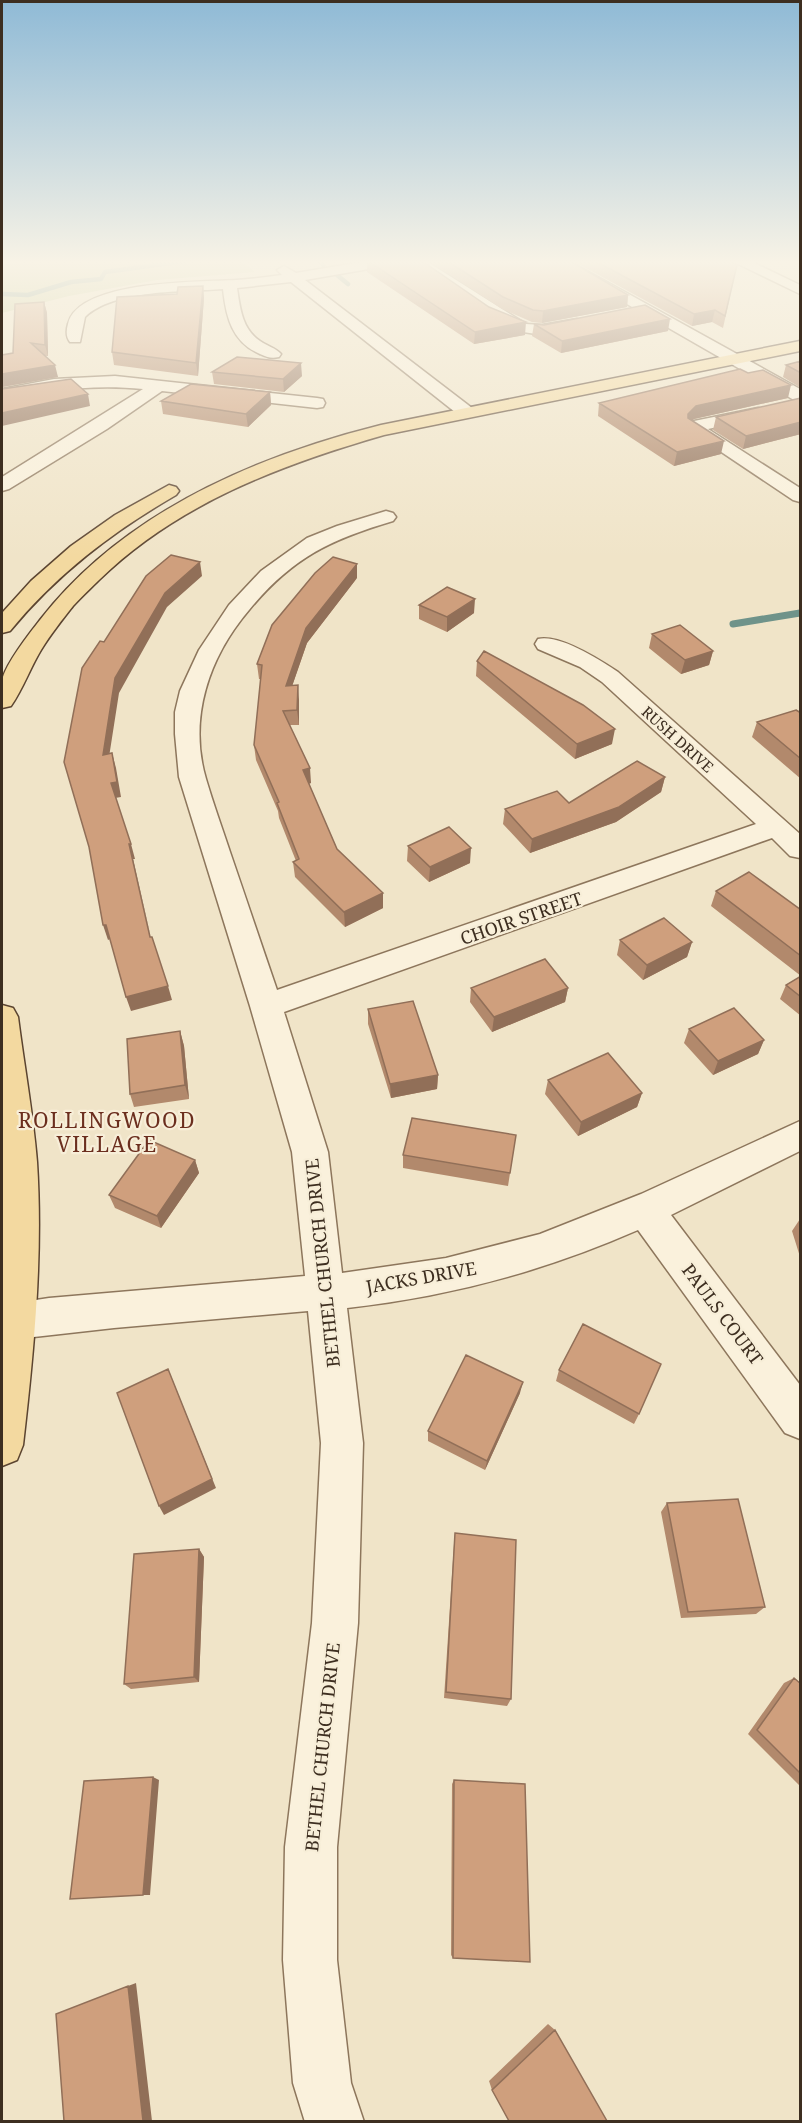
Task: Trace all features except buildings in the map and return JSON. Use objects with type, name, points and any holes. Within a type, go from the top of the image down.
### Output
[{"type":"main road","points":[[2,701],[31,645],[82,581],[131,540],[171,513],[236,479],[320,447],[459,407],[662,360]]},
{"type":"main road","points":[[300,436],[359,420],[459,407],[722,360]]},
{"type":"main road","points":[[693,366],[732,367],[765,377]]},
{"type":"main road","points":[[2,626],[36,587],[67,558],[113,524],[180,485]]},
{"type":"main road","points":[[2,1017],[18,1160],[21,1236],[16,1321],[2,1445]]},
{"type":"street","points":[[399,360],[459,407]]},
{"type":"street","points":[[736,360],[765,377],[792,403]]},
{"type":"street","points":[[2,394],[76,382],[115,381],[317,403]]},
{"type":"street","points":[[2,484],[108,421],[158,386]]},
{"type":"street","points":[[792,403],[700,425],[696,429],[801,496]]},
{"type":"street","name":"BETHEL CHURCH DRIVE","points":[[335,2121],[322,2083],[310,1960],[311,1846],[335,1623],[342,1443],[326,1292],[310,1152],[266,1006],[192,777],[187,745],[188,714],[192,691],[205,662],[225,628],[266,577],[306,548],[352,527],[386,517]]},
{"type":"street","name":"RUSH DRIVE","points":[[546,644],[588,662],[610,677],[801,849]]},
{"type":"street","name":"CHOIR STREET","points":[[266,1006],[776,827]]},
{"type":"street","name":"JACKS DRIVE","points":[[16,1321],[81,1313],[326,1292],[416,1281],[500,1263],[596,1233],[801,1135]]},
{"type":"street","name":"PAULS COURT","points":[[646,1211],[801,1418]]},
{"type":"waterway","points":[[733,624],[800,613]]},
{"type":"district","name":"ROLLINGWOOD VILLAGE","points":[[107,1132]]}]
